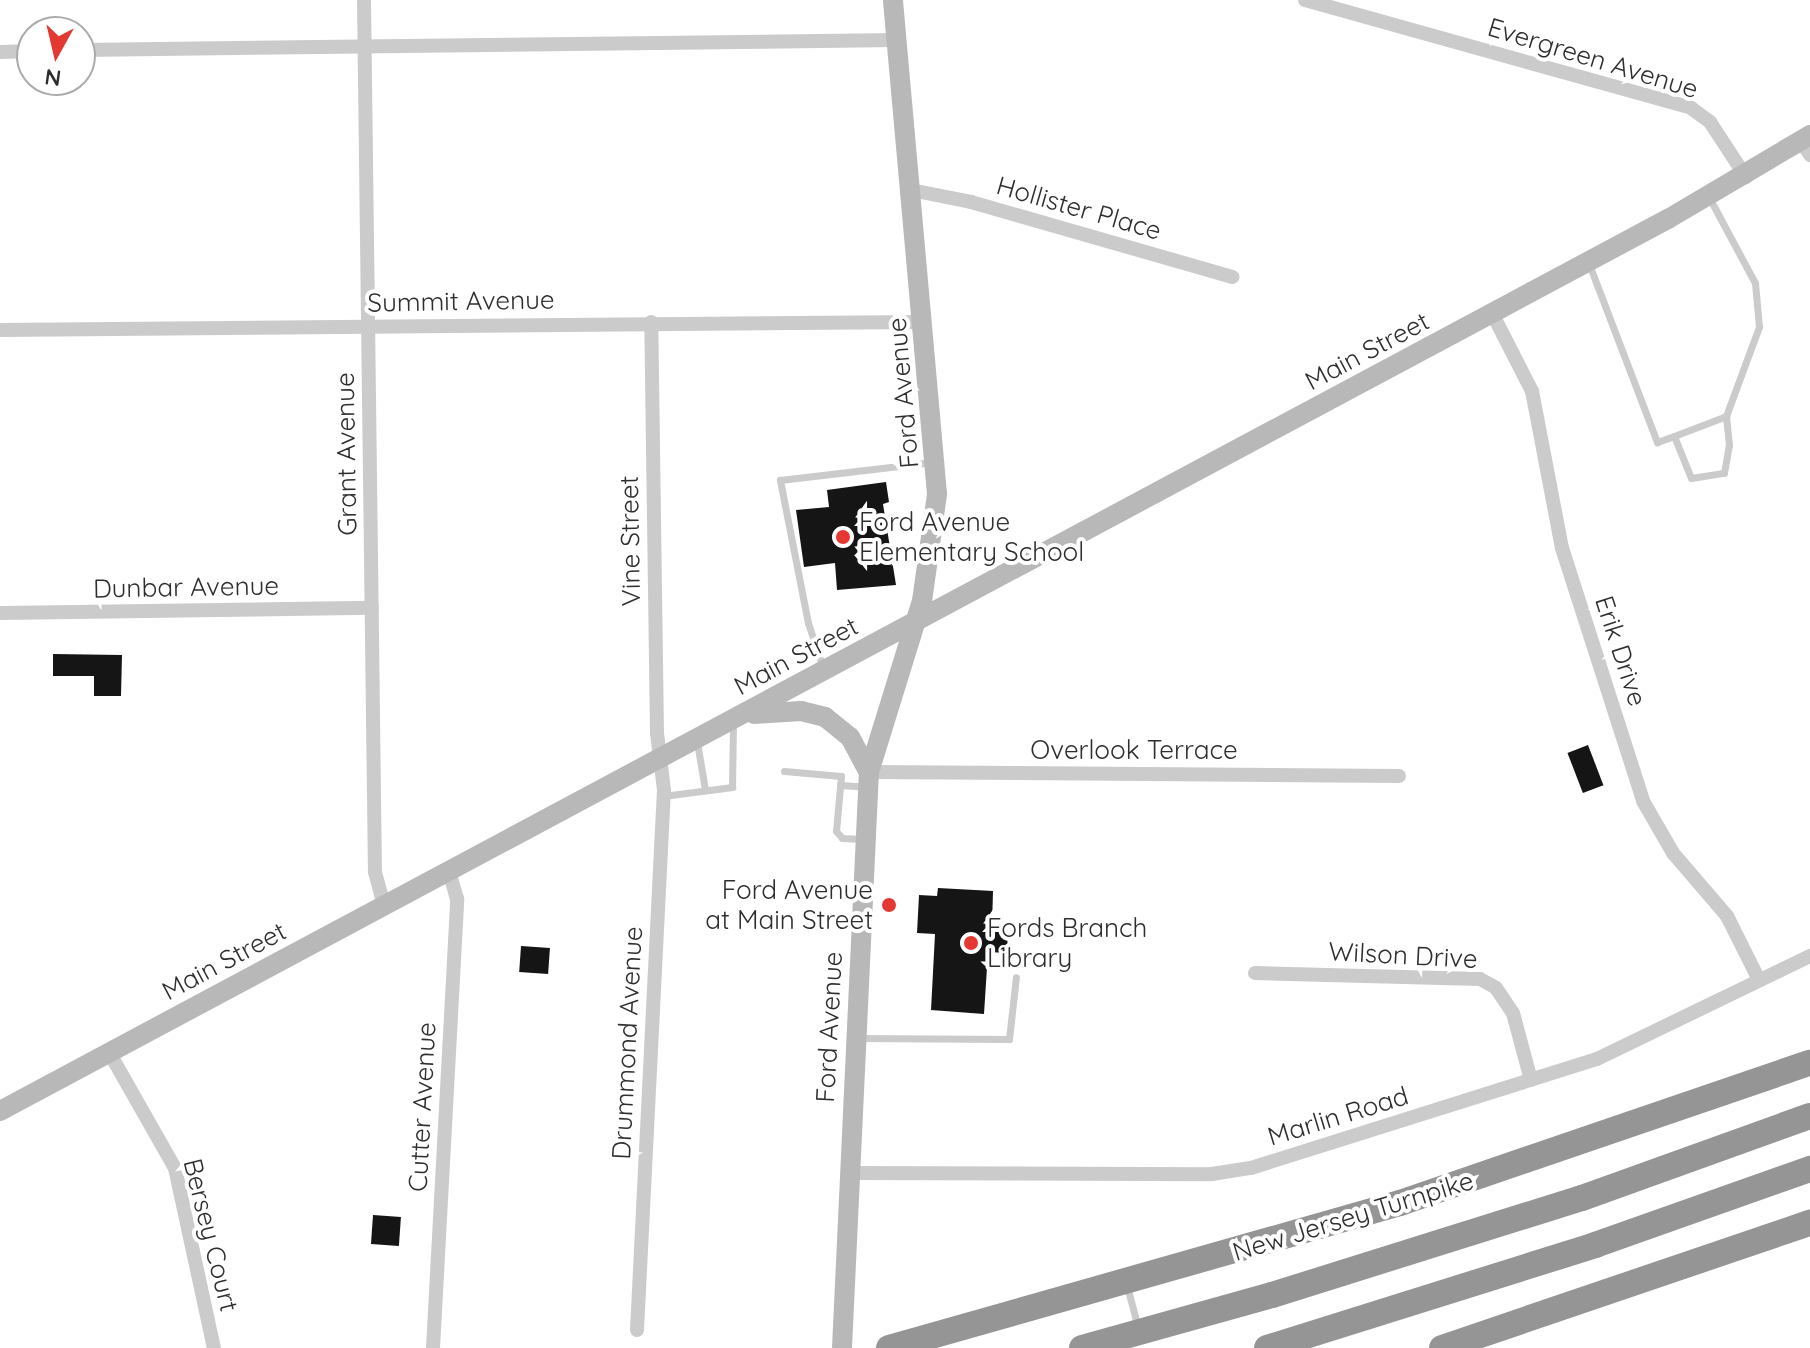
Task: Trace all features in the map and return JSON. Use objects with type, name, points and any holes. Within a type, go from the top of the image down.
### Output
[{"type":"highway","name":"New Jersey Turnpike","points":[[889,1348],[1126,1284],[1445,1188],[1810,1063]]},
{"type":"highway","name":"New Jersey Turnpike","points":[[1082,1348],[1582,1198],[1810,1116]]},
{"type":"highway","points":[[1267,1348],[1595,1245],[1810,1169]]},
{"type":"highway","points":[[1442,1348],[1810,1223]]},
{"type":"main road","name":"Ford Avenue","points":[[842,1348],[868,779],[917,622],[935,531],[936,461],[893,0]]},
{"type":"main road","name":"Main Street","points":[[0,1111],[1807,144]]},
{"type":"main road","points":[[733,719],[787,710],[825,717],[850,737],[868,779]]},
{"type":"street","name":"Grant Avenue","points":[[364,0],[375,872],[384,905]]},
{"type":"street","name":"Evergreen Avenue","points":[[1305,0],[1364,8],[1691,108],[1710,122],[1746,177]]},
{"type":"street","points":[[96,50],[897,40]]},
{"type":"street","name":"Hollister Place","points":[[911,190],[971,202],[1232,277]]},
{"type":"street","name":"Erik Drive","points":[[1492,313],[1532,391],[1562,548],[1643,801],[1673,853],[1727,916],[1759,980]]},
{"type":"street","name":"Vine Street","points":[[651,322],[659,758]]},
{"type":"street","name":"Summit Avenue","points":[[0,330],[923,322]]},
{"type":"street","name":"Dunbar Avenue","points":[[0,613],[372,608]]},
{"type":"street","name":"Drummond Avenue","points":[[637,1330],[663,796],[659,758]]},
{"type":"street","name":"Overlook Terrace","points":[[868,779],[1399,776]]},
{"type":"street","name":"Cutter Avenue","points":[[433,1348],[457,899],[449,871]]},
{"type":"street","name":"Marlin Road","points":[[849,1173],[1212,1174],[1251,1168],[1597,1059],[1810,956]]},
{"type":"street","name":"Wilson Drive","points":[[1255,973],[1480,979],[1496,988],[1513,1013],[1531,1080]]},
{"type":"street","name":"Bersey Court","points":[[109,1052],[175,1168],[214,1348]]},
{"type":"lane","points":[[1674,436],[1691,478],[1724,473],[1729,445],[1726,416],[1759,327],[1755,283],[1709,197]]},
{"type":"lane","points":[[1588,262],[1657,442],[1726,416]]},
{"type":"lane","points":[[824,670],[808,623],[780,480],[936,461]]},
{"type":"lane","points":[[663,796],[732,787],[733,719]]},
{"type":"lane","points":[[696,739],[705,790]]},
{"type":"lane","points":[[784,771],[841,776],[836,831],[842,838],[865,839]]},
{"type":"lane","points":[[840,785],[868,779]]},
{"type":"lane","points":[[855,1038],[1009,1039],[1016,977]]},
{"type":"lane","points":[[1126,1284],[1139,1332]]},
{"type":"building","name":"Ford Avenue Elementary School","points":[[886,482],[889,502],[883,504],[896,585],[837,590],[835,563],[804,567],[796,510],[829,507],[827,490]]},
{"type":"building","points":[[53,654],[122,655],[121,696],[94,696],[94,676],[53,676]]},
{"type":"building","points":[[1588,745],[1603,785],[1583,793],[1567,753]]},
{"type":"building","name":"Fords Branch Library","points":[[938,888],[993,891],[992,927],[1008,929],[1007,953],[988,952],[984,1014],[931,1010],[935,934],[917,933],[919,895],[937,896]]},
{"type":"building","points":[[521,946],[550,948],[548,974],[519,972]]},
{"type":"building","points":[[373,1215],[401,1217],[399,1246],[371,1244]]},
{"type":"place","name":"Ford Avenue Elementary School","points":[[843,537]]},
{"type":"place","name":"Ford Avenue at Main Street","points":[[889,905]]},
{"type":"place","name":"Fords Branch Library","points":[[971,943]]}]
